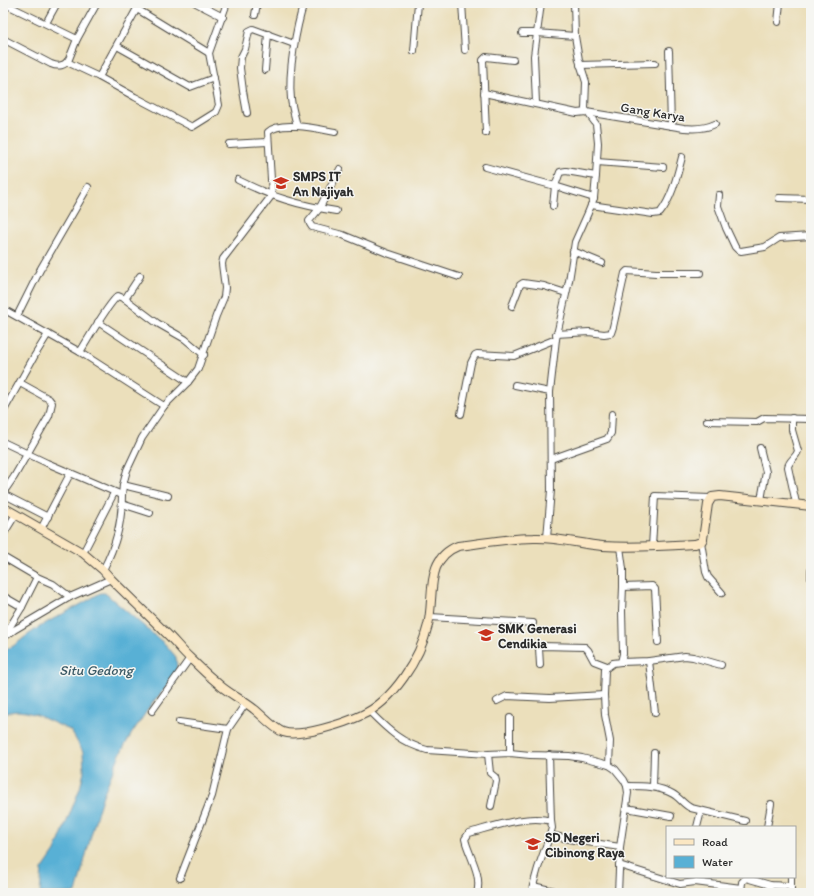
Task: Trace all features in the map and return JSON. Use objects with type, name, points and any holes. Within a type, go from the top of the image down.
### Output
[{"type":"street","points":[[3,3],[14,5],[77,39]]},
{"type":"street","points":[[46,23],[57,3]]},
{"type":"street","points":[[3,39],[51,64],[60,66],[67,62],[77,39],[97,3]]},
{"type":"street","points":[[196,3],[223,17]]},
{"type":"street","points":[[67,62],[99,77],[134,98],[192,127],[218,110],[219,101],[210,53],[227,3]]},
{"type":"street","points":[[255,14],[257,3]]},
{"type":"street","points":[[297,126],[291,99],[294,44],[304,3]]},
{"type":"street","points":[[414,51],[418,3]]},
{"type":"street","points":[[462,3],[465,50]]},
{"type":"street","points":[[536,103],[534,56],[541,3]]},
{"type":"street","points":[[547,538],[552,459],[550,392],[556,337],[576,238],[594,198],[597,162],[598,130],[594,120],[586,112],[586,82],[580,65],[575,36],[574,3]]},
{"type":"street","points":[[778,22],[780,3]]},
{"type":"street","points":[[99,77],[138,6],[210,53]]},
{"type":"street","points":[[247,113],[241,75],[241,57],[245,49],[249,31],[253,28],[294,44]]},
{"type":"street","points":[[522,33],[575,36]]},
{"type":"street","points":[[265,70],[268,34]]},
{"type":"street","points":[[117,46],[190,87],[214,78]]},
{"type":"street","points":[[669,51],[671,126]]},
{"type":"street","points":[[486,133],[484,59],[488,57],[514,60]]},
{"type":"street","points":[[580,65],[655,63]]},
{"type":"street","name":"Gang Karya","points":[[484,93],[577,113],[586,112],[671,126],[694,129],[709,127],[715,124]]},
{"type":"street","points":[[103,570],[113,549],[121,518],[123,485],[127,470],[142,438],[164,406],[188,382],[198,369],[224,297],[225,288],[222,264],[223,259],[272,195],[268,132],[271,129],[280,127],[297,126],[335,132]]},
{"type":"street","points":[[229,144],[268,142]]},
{"type":"street","points":[[592,205],[660,214],[674,184],[682,157]]},
{"type":"street","points":[[597,162],[663,167]]},
{"type":"street","points":[[485,167],[594,198]]},
{"type":"street","points":[[340,169],[320,209],[309,221],[312,227],[344,236],[387,253],[459,277]]},
{"type":"street","points":[[552,206],[558,175],[562,172],[566,171],[596,176]]},
{"type":"street","points":[[238,180],[264,193],[289,202],[336,212]]},
{"type":"street","points":[[17,316],[40,270],[88,187]]},
{"type":"street","points":[[719,195],[718,206],[726,228],[738,250],[741,251],[765,247],[776,240],[785,237],[811,236]]},
{"type":"street","points":[[779,198],[811,199]]},
{"type":"street","points":[[573,251],[602,263]]},
{"type":"street","points":[[461,414],[471,363],[475,355],[514,356],[556,337],[580,332],[604,334],[611,333],[625,273],[627,271],[656,274],[700,273]]},
{"type":"street","points":[[125,299],[140,276]]},
{"type":"street","points":[[512,306],[520,285],[523,283],[544,286],[566,293]]},
{"type":"street","points":[[80,352],[98,322],[116,298],[121,296],[157,323],[185,339],[204,355]]},
{"type":"street","points":[[3,309],[80,352],[164,406]]},
{"type":"street","points":[[98,322],[188,382]]},
{"type":"street","points":[[3,412],[48,334]]},
{"type":"street","points":[[20,383],[49,399],[52,403],[49,416],[3,493],[48,517]]},
{"type":"street","points":[[515,385],[550,392]]},
{"type":"street","points":[[552,459],[607,439],[611,433],[612,414]]},
{"type":"street","points":[[706,421],[757,422],[764,418],[811,419]]},
{"type":"street","points":[[792,418],[792,430],[798,454],[789,462],[788,467],[796,503]]},
{"type":"street","points":[[3,442],[70,474],[122,495]]},
{"type":"street","points":[[760,448],[766,472],[761,500]]},
{"type":"street","points":[[41,529],[70,474]]},
{"type":"street","points":[[123,485],[168,496]]},
{"type":"street","points":[[83,553],[114,493]]},
{"type":"street","points":[[652,546],[655,496],[710,498],[720,496],[796,503],[811,506]]},
{"type":"street","points":[[710,498],[705,533],[701,542],[708,577],[722,593]]},
{"type":"street","points":[[122,504],[150,513]]},
{"type":"street","points":[[3,507],[83,553],[103,570],[167,633],[190,658],[222,686],[279,729],[313,730],[352,720],[370,712],[395,688],[404,678],[421,646],[430,617],[432,584],[438,562],[445,553],[458,546],[534,538],[547,538],[620,547],[695,544],[701,542]]},
{"type":"street","points":[[3,535],[16,514]]},
{"type":"street","points":[[620,547],[623,569],[623,654],[621,662]]},
{"type":"street","points":[[3,557],[37,577],[53,584],[70,597]]},
{"type":"street","points":[[811,571],[811,583]]},
{"type":"street","points":[[3,638],[22,607],[37,577]]},
{"type":"street","points":[[3,638],[70,597],[111,579]]},
{"type":"street","points":[[623,587],[652,586],[655,589],[658,642]]},
{"type":"street","points":[[3,596],[22,607]]},
{"type":"street","points":[[430,617],[533,623]]},
{"type":"street","points":[[540,665],[539,648],[541,646],[585,647],[594,661],[607,666]]},
{"type":"street","points":[[609,765],[610,741],[605,715],[604,695],[605,671],[607,666],[613,663],[649,661],[685,656],[721,665]]},
{"type":"street","points":[[152,711],[190,658]]},
{"type":"street","points":[[649,661],[655,714]]},
{"type":"street","points":[[497,701],[507,696],[550,698],[604,695]]},
{"type":"street","points":[[180,878],[212,796],[228,729],[246,703]]},
{"type":"street","points":[[370,712],[389,731],[400,739],[427,750],[488,754],[510,753],[570,756],[609,765],[615,769],[627,786],[628,793],[620,847],[618,893]]},
{"type":"street","points":[[510,718],[510,753]]},
{"type":"street","points":[[178,722],[228,729]]},
{"type":"street","points":[[653,787],[654,753]]},
{"type":"street","points":[[488,754],[489,770],[495,777],[496,781],[491,806]]},
{"type":"street","points":[[531,893],[552,828],[549,755]]},
{"type":"street","points":[[627,786],[653,787],[674,795],[687,807],[745,821]]},
{"type":"street","points":[[767,826],[771,804]]},
{"type":"street","points":[[626,808],[671,816]]},
{"type":"street","points":[[697,826],[701,811]]},
{"type":"street","points":[[477,893],[479,879],[465,839],[469,833],[541,818],[551,821]]},
{"type":"street","points":[[550,835],[620,847]]},
{"type":"street","points":[[619,865],[680,884],[695,882],[741,890],[742,882],[746,878],[791,890],[791,878]]},
{"type":"street","points":[[680,884],[682,878]]},
{"type":"street","points":[[769,893],[770,884]]},
{"type":"street","points":[[533,886],[563,893]]},
{"type":"water","name":"Situ Gedong","points":[[100,593],[105,593],[166,645],[176,657],[177,668],[172,681],[153,702],[120,754],[103,795],[96,817],[76,893],[40,893],[42,870],[55,851],[80,788],[84,772],[83,752],[70,730],[37,715],[26,712],[17,711],[3,713],[3,651],[13,646],[46,623]]},
{"type":"place","name":"SMPS IT An Najiyah","points":[[281,183]]},
{"type":"place","name":"SMK Generasi Cendikia","points":[[486,635]]},
{"type":"place","name":"SD Negeri Cibinong Raya","points":[[533,844]]}]
